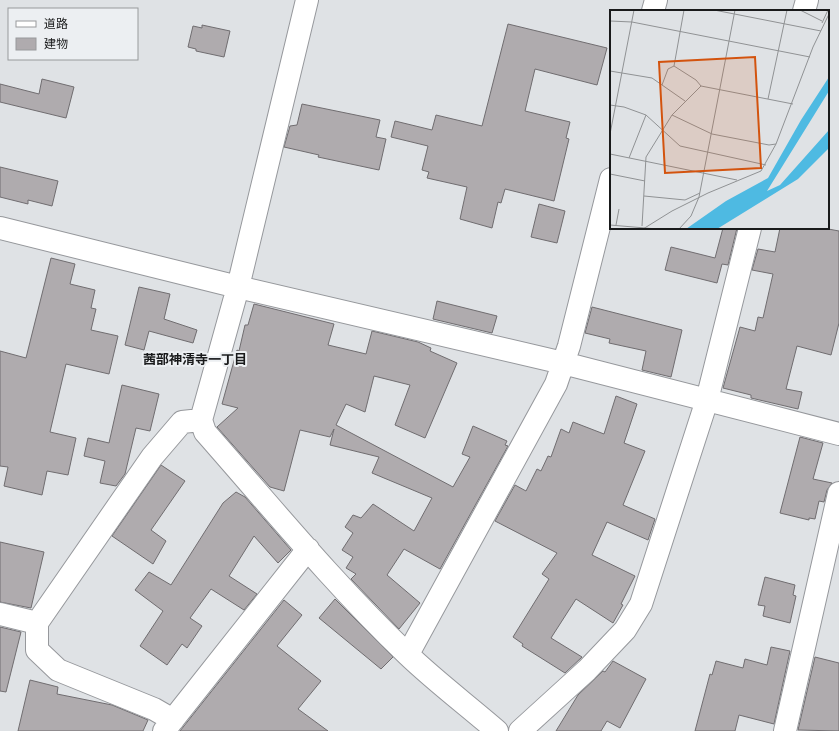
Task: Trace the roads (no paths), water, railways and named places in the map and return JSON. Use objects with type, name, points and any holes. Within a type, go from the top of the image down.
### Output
[{"type":"street","points":[[307,0],[238,287],[201,420],[205,432],[308,549],[408,654],[497,731]]},
{"type":"street","points":[[654,10],[656,0]]},
{"type":"street","points":[[804,10],[807,0]]},
{"type":"street","points":[[408,654],[556,384],[610,183]]},
{"type":"street","points":[[0,228],[238,287],[563,362],[839,434]]},
{"type":"street","points":[[520,731],[587,670],[625,630],[641,604],[707,400],[750,229]]},
{"type":"street","points":[[201,420],[182,422],[152,457],[37,623],[37,650],[58,670],[154,709],[168,725],[308,549]]},
{"type":"street","points":[[785,731],[839,493]]},
{"type":"street","points":[[0,614],[37,623]]},
{"type":"district","name":"茜部神清寺一丁目","points":[[195,360]]}]
